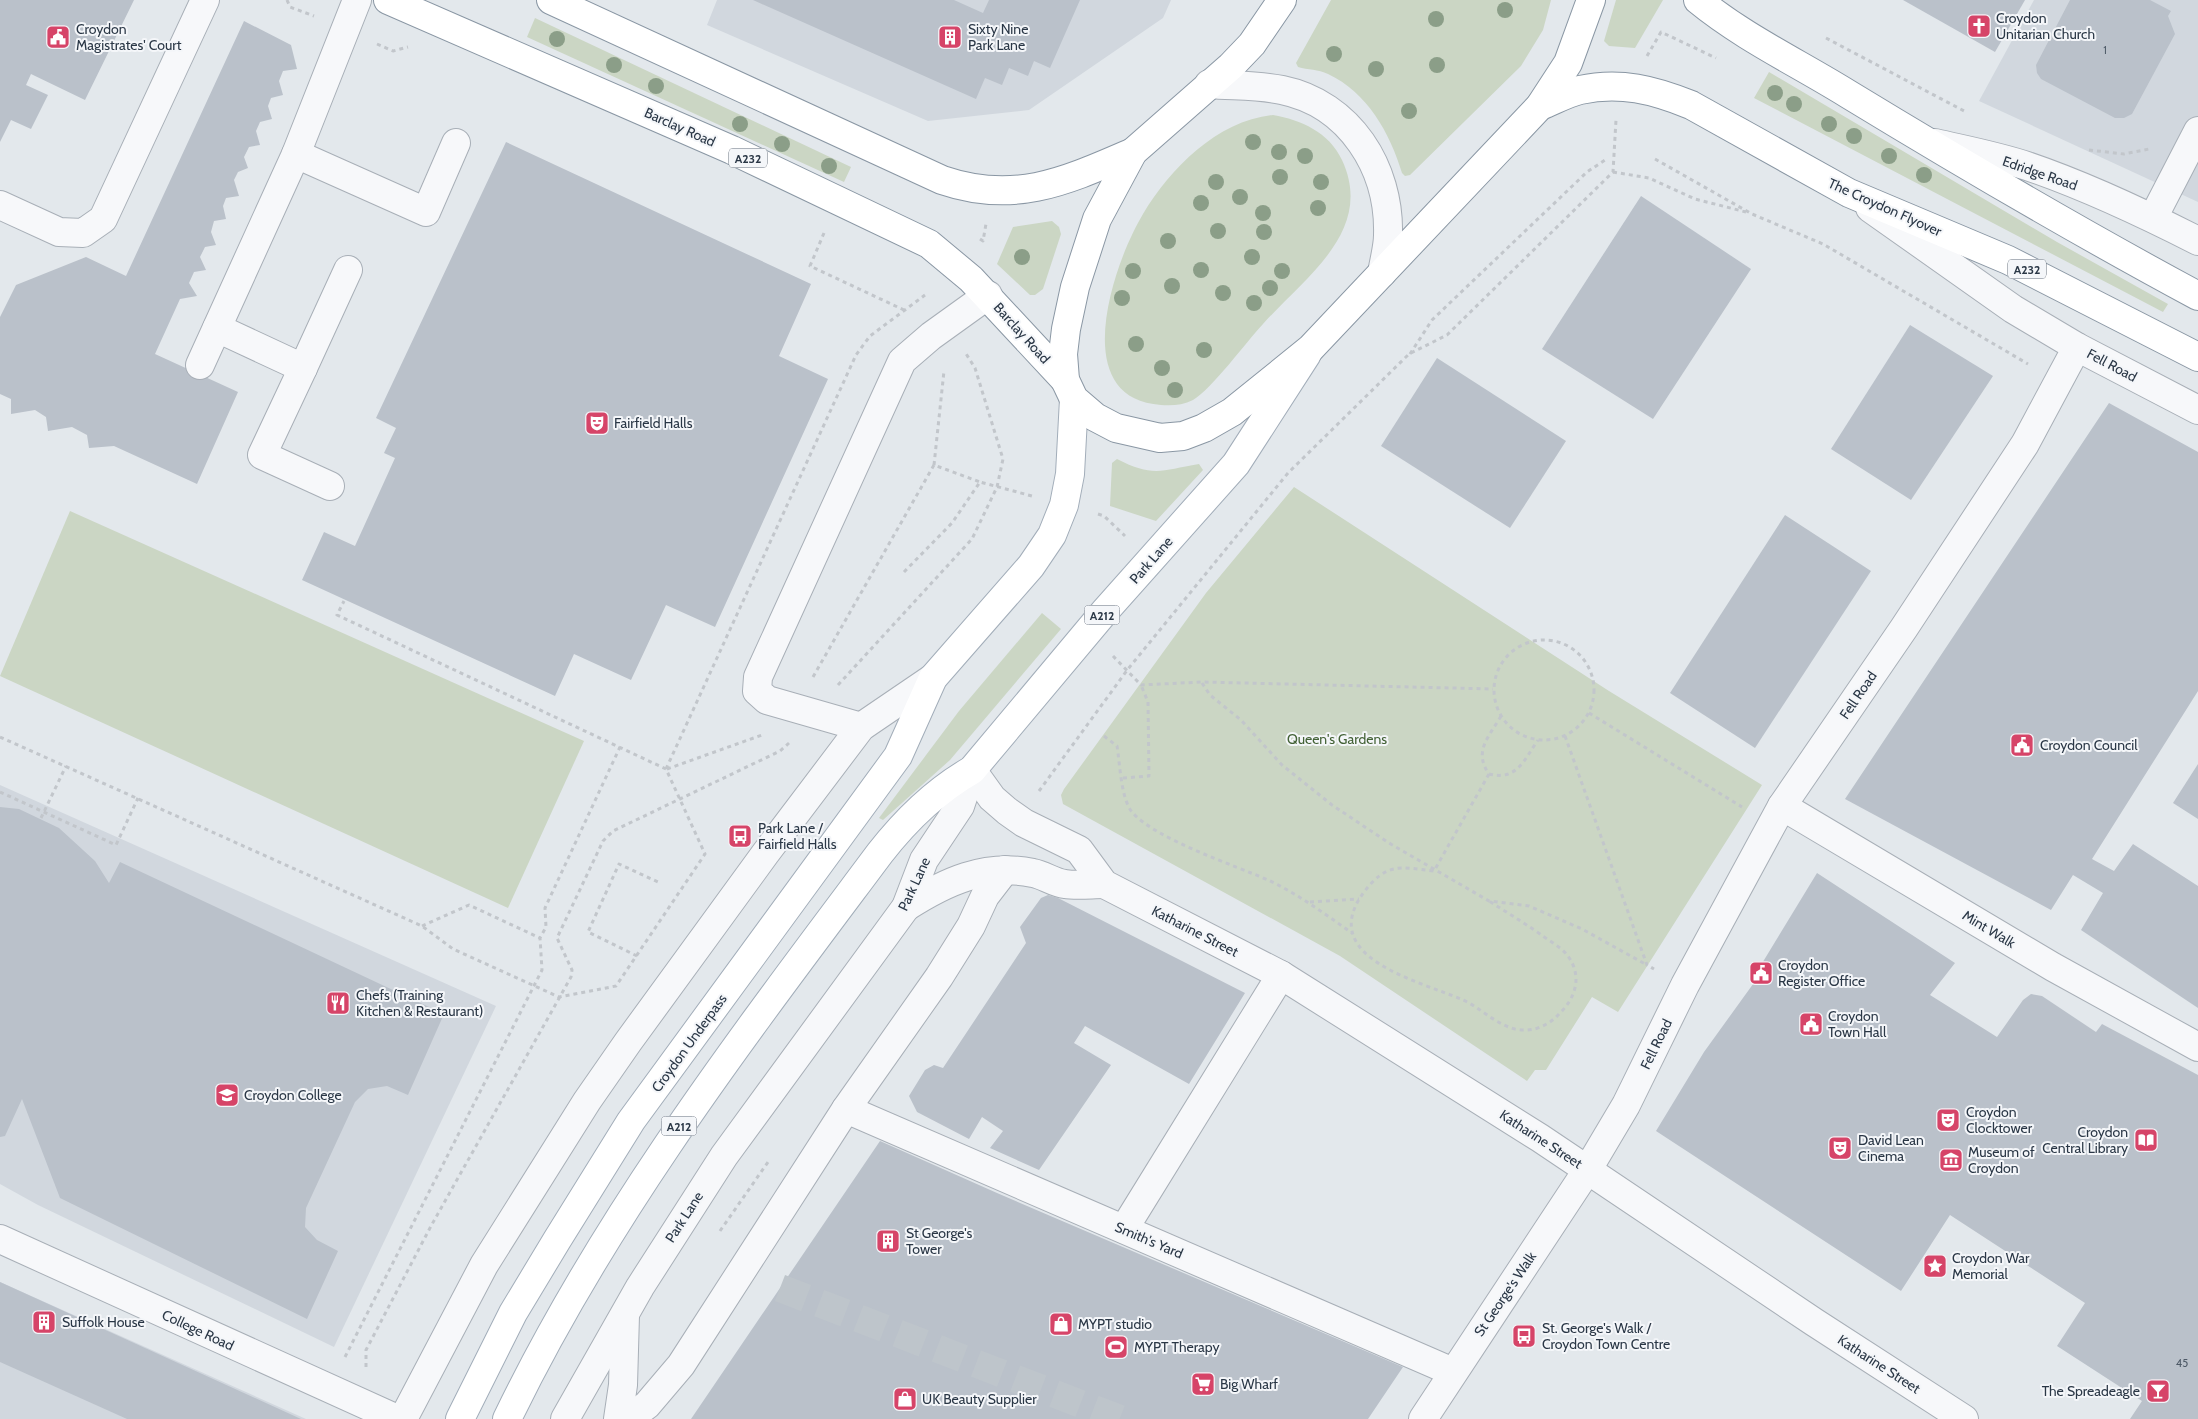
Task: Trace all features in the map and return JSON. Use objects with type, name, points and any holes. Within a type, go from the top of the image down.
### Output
[{"type":"main road","name":"Barclay Road","points":[[388,0],[723,146],[905,232],[951,260],[988,295],[1095,416],[1116,428],[1160,438],[1183,436],[1204,428],[1232,412],[1310,349]]},
{"type":"main road","points":[[551,0],[942,180],[963,187],[991,191],[1020,191],[1087,172],[1133,152],[1252,44],[1282,0]]},
{"type":"main road","points":[[1310,349],[1540,106],[1568,63],[1590,0]]},
{"type":"main road","points":[[1698,0],[1743,32],[1924,140],[2099,242],[2198,296]]},
{"type":"main road","name":"The Croydon Flyover","points":[[1540,106],[1579,90],[1610,85],[1632,86],[1664,94],[1691,105],[1849,193],[2008,260],[2198,357]]},
{"type":"main road","points":[[934,678],[1031,566],[1052,535],[1064,505],[1070,474],[1070,389],[1063,354],[1066,329],[1088,246],[1098,219],[1133,152]]},
{"type":"main road","name":"Park Lane","points":[[972,770],[1106,610],[1236,464],[1310,349]]},
{"type":"main road","name":"Croydon Underpass","points":[[460,1419],[513,1313],[594,1180],[674,1061],[898,756],[934,678]]},
{"type":"main road","name":"A212","points":[[507,1419],[595,1256],[671,1137],[723,1063],[897,831],[954,780],[972,770]]},
{"type":"street","points":[[0,205],[58,232],[83,233],[102,219],[205,0]]},
{"type":"street","points":[[200,365],[296,154],[357,0]]},
{"type":"street","points":[[1209,84],[1282,90],[1330,110],[1349,125],[1365,146],[1377,171],[1385,198],[1388,235],[1382,273]]},
{"type":"street","points":[[2154,218],[2198,131]]},
{"type":"street","name":"Edridge Road","points":[[1924,140],[2025,166],[2070,182],[2154,218],[2198,241]]},
{"type":"street","points":[[296,154],[426,212],[456,143]]},
{"type":"street","points":[[1849,193],[2013,310],[2077,347]]},
{"type":"street","points":[[330,486],[262,455],[348,270]]},
{"type":"street","points":[[861,727],[767,700],[758,691],[758,677],[902,361],[930,336],[988,295]]},
{"type":"street","points":[[217,328],[302,368]]},
{"type":"street","name":"Fell Road","points":[[1588,1169],[1626,1105],[1685,985],[1777,815],[1904,628],[2025,444],[2077,347],[2198,410]]},
{"type":"street","points":[[404,1419],[484,1264],[587,1101],[765,854],[861,727],[934,678]]},
{"type":"street","name":"Katharine Street","points":[[972,770],[992,798],[1007,811],[1024,823],[1079,850],[1104,884],[1281,975],[1588,1169],[1814,1322],[1964,1419]]},
{"type":"street","name":"Park Lane","points":[[565,1419],[625,1311],[724,1156],[906,907],[924,860],[960,806],[972,770]]},
{"type":"street","name":"Mint Walk","points":[[1777,815],[2198,1047]]},
{"type":"street","points":[[628,1419],[647,1405],[681,1365],[846,1108],[939,977],[971,926],[985,896],[1005,870]]},
{"type":"street","name":"Katharine Street","points":[[906,907],[953,880],[979,872],[1005,870],[1033,873],[1065,884],[1104,884]]},
{"type":"street","points":[[1124,1229],[1281,975]]},
{"type":"street","name":"Smith's Yard","points":[[846,1108],[1453,1372]]},
{"type":"street","name":"St George's Walk","points":[[1423,1419],[1588,1169]]},
{"type":"street","name":"College Road","points":[[0,1239],[397,1419]]},
{"type":"street","points":[[618,1419],[623,1385],[625,1311]]},
{"type":"path","points":[[286,0],[290,7],[297,9]]},
{"type":"path","points":[[1650,51],[1661,32],[1719,60]]},
{"type":"path","points":[[1822,36],[1974,115]]},
{"type":"path","points":[[1410,354],[1447,335],[1614,172],[1616,116]]},
{"type":"path","points":[[2085,150],[2124,154],[2158,147],[2184,158]]},
{"type":"path","points":[[1655,159],[1752,214],[1824,244],[2059,382]]},
{"type":"path","points":[[1037,794],[1128,669],[1288,473],[1410,354],[1432,320],[1587,172],[1605,160]]},
{"type":"path","points":[[1614,172],[1649,178],[1695,199],[1752,214]]},
{"type":"path","points":[[821,238],[810,266],[904,310]]},
{"type":"path","points":[[666,769],[856,355],[870,336],[925,294]]},
{"type":"path","points":[[1952,319],[1958,317]]},
{"type":"path","points":[[833,690],[972,539],[997,487],[1003,459],[975,368],[961,345]]},
{"type":"path","points":[[812,680],[934,465],[944,365]]},
{"type":"path","points":[[934,465],[980,482],[1025,494]]},
{"type":"path","points":[[904,572],[952,523],[980,482]]},
{"type":"path","points":[[0,737],[422,926],[453,949],[559,998],[616,986],[705,854],[666,769],[337,615],[344,601]]},
{"type":"path","points":[[1548,640],[1564,644],[1578,653],[1588,665],[1593,681],[1594,697],[1589,713],[1579,726],[1565,736],[1552,740],[1538,740],[1524,736],[1510,728],[1501,716],[1495,702],[1493,688],[1497,673],[1505,658],[1517,648],[1532,641],[1548,640]]},
{"type":"path","points":[[1109,652],[1128,669],[1141,685],[1148,702],[1149,776],[1123,778]]},
{"type":"path","points":[[1141,685],[1202,682],[1493,688]]},
{"type":"path","points":[[1104,736],[1117,746],[1125,799],[1132,812],[1144,823],[1167,836],[1270,881],[1308,902],[1352,933],[1363,953],[1381,966],[1466,1001],[1498,1023],[1517,1030],[1536,1030],[1552,1022],[1568,1006],[1578,985],[1575,969],[1566,954],[1489,901],[1434,871],[1332,805],[1282,765],[1241,720],[1210,695],[1202,682]]},
{"type":"path","points":[[1589,713],[1777,815]]},
{"type":"path","points":[[1501,716],[1482,752],[1481,763],[1489,774],[1502,777],[1512,773],[1521,765],[1538,740]]},
{"type":"path","points":[[666,769],[771,732]]},
{"type":"path","points":[[366,1372],[366,1350],[431,1226],[571,977],[572,970],[557,938],[600,846],[613,831],[780,751],[794,736]]},
{"type":"path","points":[[1565,736],[1647,965]]},
{"type":"path","points":[[340,1366],[542,970],[540,938],[546,927],[545,908],[620,747]]},
{"type":"path","points":[[41,818],[66,766]]},
{"type":"path","points":[[1434,871],[1489,774]]},
{"type":"path","points":[[0,792],[116,845],[138,798]]},
{"type":"path","points":[[637,956],[588,932],[618,864],[658,882]]},
{"type":"path","points":[[1352,933],[1354,915],[1359,899],[1381,872],[1399,867],[1434,871]]},
{"type":"path","points":[[1308,902],[1359,899]]},
{"type":"path","points":[[1489,901],[1529,906],[1582,929],[1685,985]]},
{"type":"path","points":[[422,926],[469,905],[540,938]]},
{"type":"shaded area","points":[[717,0],[1171,0],[1163,18],[1029,110],[928,121],[707,25]]},
{"type":"shaded area","points":[[2034,0],[2198,0],[2198,202],[1979,101]]},
{"type":"shaded area","name":"Croydon College","points":[[0,785],[496,1006],[334,1347],[38,1205],[0,1184]]},
{"type":"shaded area","name":"Suffolk House","points":[[0,1282],[306,1419],[0,1419]]},
{"type":"green space","points":[[1331,0],[1551,0],[1543,30],[1521,66],[1410,175],[1405,176],[1402,173],[1384,129],[1375,115],[1354,91],[1324,72],[1298,67],[1296,63]]},
{"type":"green space","points":[[1616,0],[1663,0],[1635,48],[1609,46],[1604,41]]},
{"type":"green space","points":[[535,18],[851,167],[844,182],[527,37]]},
{"type":"green space","points":[[1769,72],[2057,242],[2168,304],[2163,312],[1754,98]]},
{"type":"green space","points":[[1273,115],[1294,120],[1313,129],[1330,142],[1336,150],[1342,160],[1350,186],[1349,209],[1343,231],[1331,251],[1315,270],[1263,324],[1219,376],[1201,394],[1189,402],[1169,405],[1161,405],[1132,397],[1114,379],[1106,355],[1106,325],[1111,294],[1120,263],[1143,214],[1167,180],[1182,164],[1215,137],[1252,119]]},
{"type":"green space","points":[[1052,221],[1059,227],[1061,234],[1043,289],[1035,295],[1030,295],[997,264],[1013,227]]},
{"type":"green space","points":[[1117,459],[1149,471],[1167,470],[1199,464],[1203,470],[1156,521],[1110,506],[1112,463]]},
{"type":"green space","name":"Queen's Gardens","points":[[1294,487],[1609,691],[1762,785],[1618,1012],[1592,997],[1546,1070],[1535,1070],[1527,1081],[1340,956],[1063,804],[1061,795],[1064,789],[1206,593]]},
{"type":"green space","points":[[70,511],[584,741],[508,908],[0,676]]},
{"type":"green space","points":[[1042,613],[1061,629],[950,760],[883,820],[879,818],[959,711]]},
{"type":"building","name":"Croydon Magistrates' Court","points":[[0,0],[134,0],[85,100],[31,74],[26,85],[48,95],[31,129],[11,120],[0,142]]},
{"type":"building","name":"Sixty Nine Park Lane","points":[[753,0],[954,0],[983,13],[989,0],[1080,0],[1050,68],[1034,61],[1028,76],[1009,68],[1002,85],[985,78],[976,99]]},
{"type":"building","name":"Croydon Unitarian Church","points":[[1903,0],[2025,0],[1995,52]]},
{"type":"building","points":[[2070,0],[2150,0],[2171,11],[2168,16],[2175,34],[2132,114],[2124,118],[2115,118],[2041,79],[2037,73],[2036,65]]},
{"type":"building","points":[[244,21],[291,45],[297,69],[283,71],[279,81],[283,95],[271,98],[268,106],[272,119],[260,122],[256,131],[260,145],[249,147],[244,157],[248,168],[238,172],[234,180],[239,196],[226,198],[223,206],[226,219],[214,221],[211,232],[216,245],[205,247],[200,257],[206,270],[194,272],[189,283],[197,296],[180,299],[155,354],[238,392],[197,484],[114,446],[89,448],[87,435],[72,427],[48,431],[46,417],[35,410],[11,414],[11,399],[0,394],[0,317],[16,285],[86,257],[126,276]]},
{"type":"building","name":"Fairfield Halls","points":[[506,142],[811,284],[779,356],[828,379],[715,627],[666,605],[631,680],[574,654],[555,696],[302,580],[324,532],[355,546],[395,458],[384,453],[396,428],[376,418]]},
{"type":"building","points":[[1641,196],[1751,269],[1653,419],[1542,349]]},
{"type":"building","points":[[1910,325],[1993,376],[1911,500],[1831,449]]},
{"type":"building","points":[[1437,358],[1566,441],[1510,528],[1381,446]]},
{"type":"building","name":"Croydon Council","points":[[2109,403],[2198,452],[2198,691],[2092,859],[2114,871],[2133,844],[2198,886],[2198,1008],[2081,930],[2103,893],[2073,875],[2051,910],[1845,799]]},
{"type":"building","points":[[1785,515],[1871,571],[1755,748],[1670,693]]},
{"type":"building","points":[[2198,764],[2198,819],[2173,803]]},
{"type":"building","name":"Croydon College","points":[[0,807],[19,809],[59,828],[95,861],[109,883],[120,862],[444,1014],[408,1095],[387,1086],[368,1089],[355,1102],[306,1208],[305,1227],[317,1240],[338,1251],[307,1319],[60,1198],[22,1099],[5,1136],[0,1137]]},
{"type":"building","points":[[1817,873],[1955,963],[1930,995],[1997,1037],[2023,1000],[2031,994],[2042,996],[2096,1032],[2102,1024],[2198,1075],[2198,1419],[2130,1419],[2142,1401],[2057,1346],[2085,1303],[1950,1215],[1901,1291],[1656,1131],[1704,1052],[1761,973],[1761,965]]},
{"type":"building","points":[[1048,895],[1058,898],[1245,993],[1189,1084],[1085,1026],[1074,1043],[1111,1065],[1039,1170],[990,1148],[1003,1131],[982,1117],[969,1139],[917,1112],[909,1096],[925,1070],[934,1065],[943,1068],[1026,943],[1020,927],[1041,898]]},
{"type":"building","points":[[880,1141],[1403,1367],[1368,1419],[691,1419]]},
{"type":"building","name":"Suffolk House","points":[[0,1282],[301,1419],[127,1419],[0,1362]]},
{"type":"tunnel","points":[[780,1288],[1120,1419]]},
{"type":"place","name":"Croydon Unitarian Church","points":[[1979,26]]},
{"type":"place","name":"Croydon Magistrates' Court","points":[[58,37]]},
{"type":"place","name":"Sixty Nine Park Lane","points":[[950,37]]},
{"type":"place","name":"Fairfield Halls","points":[[597,423]]},
{"type":"place","name":"Croydon Council","points":[[2022,745]]},
{"type":"place","name":"Park Lane / Fairfield Halls","points":[[740,836]]},
{"type":"place","name":"Croydon Register Office","points":[[1761,973]]},
{"type":"place","name":"Chefs (Training Kitchen & Restaurant)","points":[[338,1003]]},
{"type":"place","name":"Croydon Town Hall","points":[[1811,1024]]},
{"type":"place","name":"Croydon College","points":[[227,1095]]},
{"type":"place","name":"Croydon Clocktower","points":[[1948,1120]]},
{"type":"place","name":"Croydon Central Library","points":[[2146,1140]]},
{"type":"place","name":"David Lean Cinema","points":[[1840,1148]]},
{"type":"place","name":"Museum of Croydon","points":[[1951,1160]]},
{"type":"place","name":"St George's Tower","points":[[888,1241]]},
{"type":"place","name":"Croydon War Memorial","points":[[1935,1266]]},
{"type":"place","name":"Suffolk House","points":[[44,1322]]},
{"type":"place","name":"MYPT studio","points":[[1061,1324]]},
{"type":"place","name":"St. George's Walk / Croydon Town Centre","points":[[1524,1336]]},
{"type":"place","name":"MYPT Therapy","points":[[1116,1347]]},
{"type":"place","name":"Big Wharf","points":[[1203,1384]]},
{"type":"place","name":"The Spreadeagle","points":[[2158,1391]]},
{"type":"place","name":"UK Beauty Supplier","points":[[905,1399]]}]
